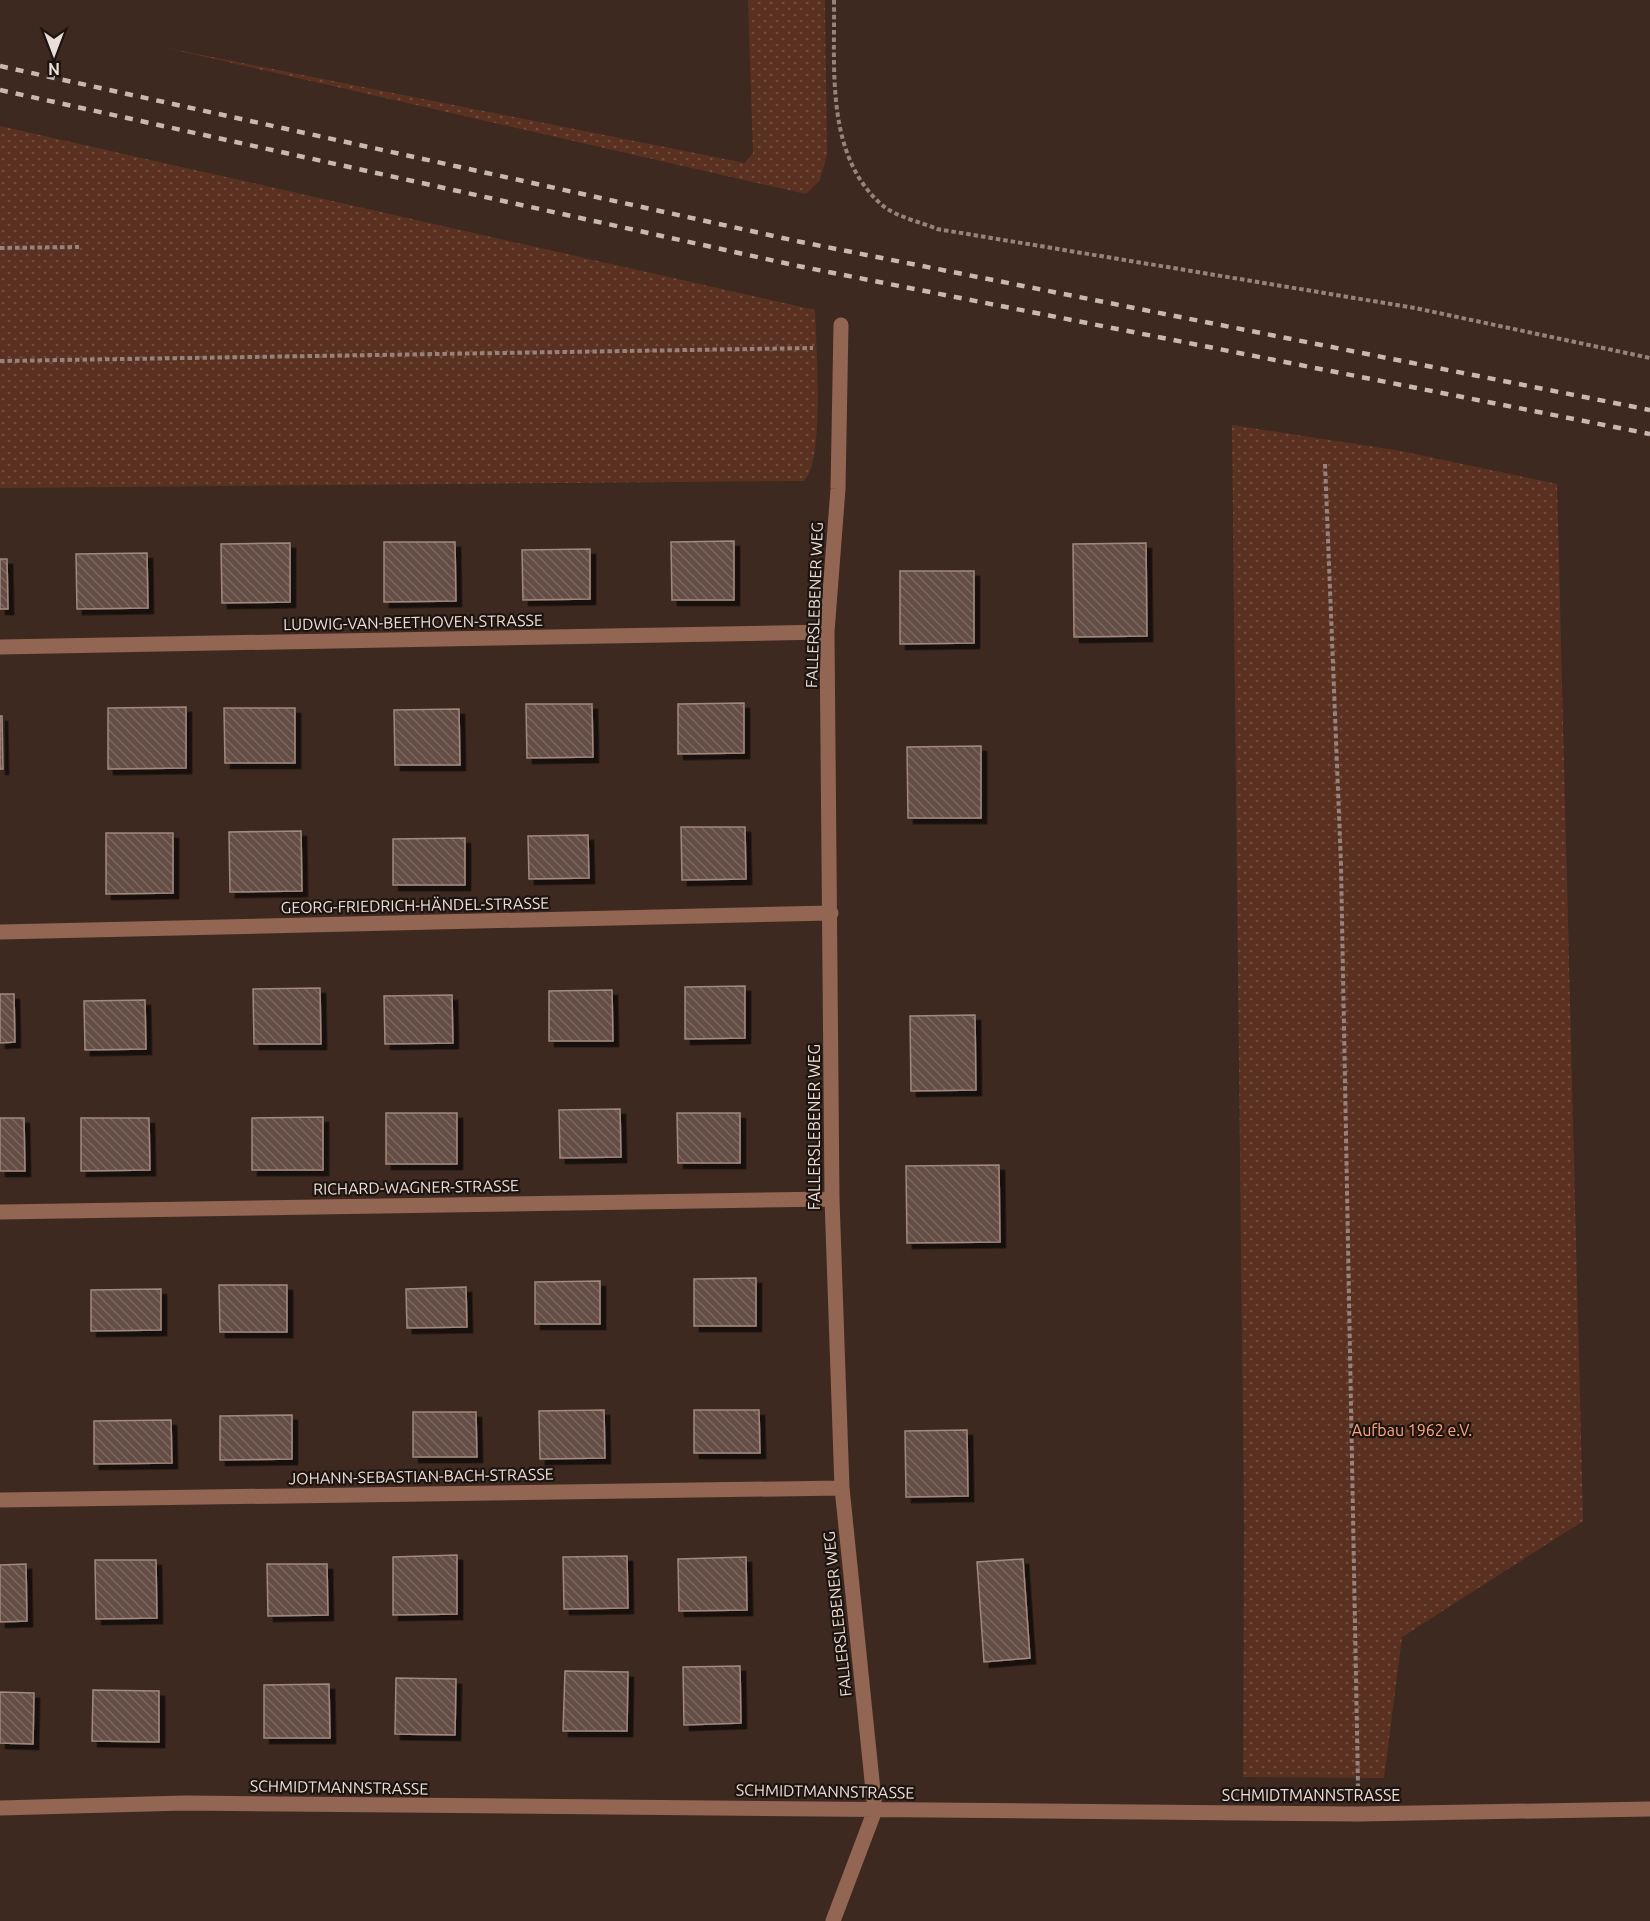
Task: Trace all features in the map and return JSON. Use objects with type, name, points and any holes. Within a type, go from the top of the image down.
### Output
[{"type":"street","name":"FALLERSLEBENER WEG","points":[[833,1921],[875,1810],[842,1488],[832,1199],[827,632],[838,489],[841,325]]},
{"type":"street","name":"LUDWIG-VAN-BEETHOVEN-STRASSE","points":[[0,647],[827,632]]},
{"type":"street","name":"GEORG-FRIEDRICH-HÄNDEL-STRASSE","points":[[0,932],[831,913]]},
{"type":"street","name":"RICHARD-WAGNER-STRASSE","points":[[0,1212],[832,1199]]},
{"type":"street","name":"JOHANN-SEBASTIAN-BACH-STRASSE","points":[[0,1500],[842,1488]]},
{"type":"street","name":"SCHMIDTMANNSTRASSE","points":[[0,1808],[185,1803],[1358,1814],[1650,1809]]},
{"type":"path","points":[[834,0],[835,87],[841,134],[855,174],[884,206],[938,230],[1414,308],[1650,358]]},
{"type":"path","points":[[0,248],[79,247]]},
{"type":"path","points":[[0,361],[841,348]]},
{"type":"path","points":[[1325,464],[1341,865],[1358,1814]]},
{"type":"green space","points":[[748,0],[825,0],[827,154],[820,180],[806,194],[162,47],[745,163],[753,153]]},
{"type":"green space","points":[[0,126],[815,310],[818,401],[815,450],[811,469],[804,481],[0,488]]},
{"type":"green space","name":"Aufbau 1962 e.V.","points":[[1232,425],[1401,451],[1557,484],[1583,1521],[1402,1637],[1384,1778],[1243,1777],[1244,1526]]},
{"type":"building","points":[[734,541],[734,600],[672,600],[671,542]]},
{"type":"building","points":[[384,542],[455,542],[456,601],[384,602]]},
{"type":"building","points":[[290,543],[290,602],[222,603],[221,544]]},
{"type":"building","points":[[1146,543],[1147,636],[1074,637],[1073,544]]},
{"type":"building","points":[[590,549],[590,599],[523,600],[522,550]]},
{"type":"building","points":[[147,553],[148,608],[77,609],[76,554]]},
{"type":"building","points":[[0,559],[7,559],[8,609],[0,609]]},
{"type":"building","points":[[900,571],[974,571],[974,643],[900,644]]},
{"type":"building","points":[[744,703],[744,753],[678,754],[678,704]]},
{"type":"building","points":[[526,704],[592,704],[593,757],[527,758]]},
{"type":"building","points":[[186,707],[186,768],[108,769],[108,708]]},
{"type":"building","points":[[224,708],[295,708],[295,763],[225,763]]},
{"type":"building","points":[[459,709],[460,765],[395,765],[394,710]]},
{"type":"building","points":[[0,716],[2,716],[3,769],[0,769]]},
{"type":"building","points":[[981,746],[981,818],[908,818],[907,747]]},
{"type":"building","points":[[681,827],[745,827],[746,879],[682,880]]},
{"type":"building","points":[[301,831],[302,891],[230,892],[229,832]]},
{"type":"building","points":[[106,833],[173,833],[173,893],[106,894]]},
{"type":"building","points":[[588,835],[589,878],[529,879],[528,836]]},
{"type":"building","points":[[465,838],[465,885],[393,885],[393,839]]},
{"type":"building","points":[[745,986],[745,1038],[685,1039],[685,987]]},
{"type":"building","points":[[320,988],[321,1044],[254,1044],[253,989]]},
{"type":"building","points":[[612,990],[613,1041],[549,1041],[549,991]]},
{"type":"building","points":[[0,994],[14,994],[15,1042],[0,1043]]},
{"type":"building","points":[[452,995],[453,1043],[385,1044],[384,996]]},
{"type":"building","points":[[145,1000],[146,1049],[85,1050],[84,1001]]},
{"type":"building","points":[[975,1015],[976,1090],[911,1091],[910,1016]]},
{"type":"building","points":[[620,1109],[621,1157],[560,1158],[559,1110]]},
{"type":"building","points":[[386,1113],[457,1113],[457,1164],[386,1164]]},
{"type":"building","points":[[677,1113],[740,1113],[740,1163],[678,1163]]},
{"type":"building","points":[[323,1117],[323,1170],[252,1170],[252,1118]]},
{"type":"building","points":[[0,1118],[24,1118],[25,1171],[0,1171]]},
{"type":"building","points":[[81,1118],[149,1118],[150,1170],[81,1171]]},
{"type":"building","points":[[999,1165],[1000,1242],[907,1243],[906,1166]]},
{"type":"building","points":[[756,1278],[756,1326],[694,1326],[694,1279]]},
{"type":"building","points":[[600,1281],[600,1324],[535,1324],[535,1282]]},
{"type":"building","points":[[219,1285],[287,1285],[287,1332],[220,1332]]},
{"type":"building","points":[[466,1287],[467,1327],[407,1328],[406,1289]]},
{"type":"building","points":[[161,1289],[161,1330],[91,1331],[91,1290]]},
{"type":"building","points":[[604,1410],[605,1458],[540,1459],[539,1411]]},
{"type":"building","points":[[694,1410],[759,1410],[760,1453],[694,1453]]},
{"type":"building","points":[[413,1412],[476,1412],[477,1457],[413,1457]]},
{"type":"building","points":[[292,1415],[292,1459],[220,1460],[220,1416]]},
{"type":"building","points":[[171,1420],[172,1463],[94,1464],[94,1421]]},
{"type":"building","points":[[967,1430],[968,1496],[906,1497],[905,1431]]},
{"type":"building","points":[[457,1555],[457,1614],[393,1615],[393,1557]]},
{"type":"building","points":[[627,1556],[628,1608],[564,1609],[563,1557]]},
{"type":"building","points":[[746,1557],[747,1610],[679,1611],[678,1559]]},
{"type":"building","points":[[1023,1559],[1030,1658],[984,1662],[977,1562]]},
{"type":"building","points":[[95,1560],[156,1560],[157,1618],[96,1619]]},
{"type":"building","points":[[26,1564],[27,1621],[0,1622],[0,1565]]},
{"type":"building","points":[[267,1564],[327,1564],[328,1615],[268,1616]]},
{"type":"building","points":[[740,1666],[741,1723],[684,1725],[683,1667]]},
{"type":"building","points":[[565,1671],[628,1672],[627,1731],[563,1731]]},
{"type":"building","points":[[396,1678],[456,1679],[455,1735],[395,1734]]},
{"type":"building","points":[[329,1684],[330,1738],[264,1738],[264,1685]]},
{"type":"building","points":[[93,1690],[159,1691],[159,1742],[92,1741]]},
{"type":"building","points":[[0,1692],[34,1693],[33,1744],[0,1743]]},
{"type":"railway","points":[[0,66],[801,242],[1650,410]]},
{"type":"railway","points":[[0,90],[798,266],[1650,434]]}]
